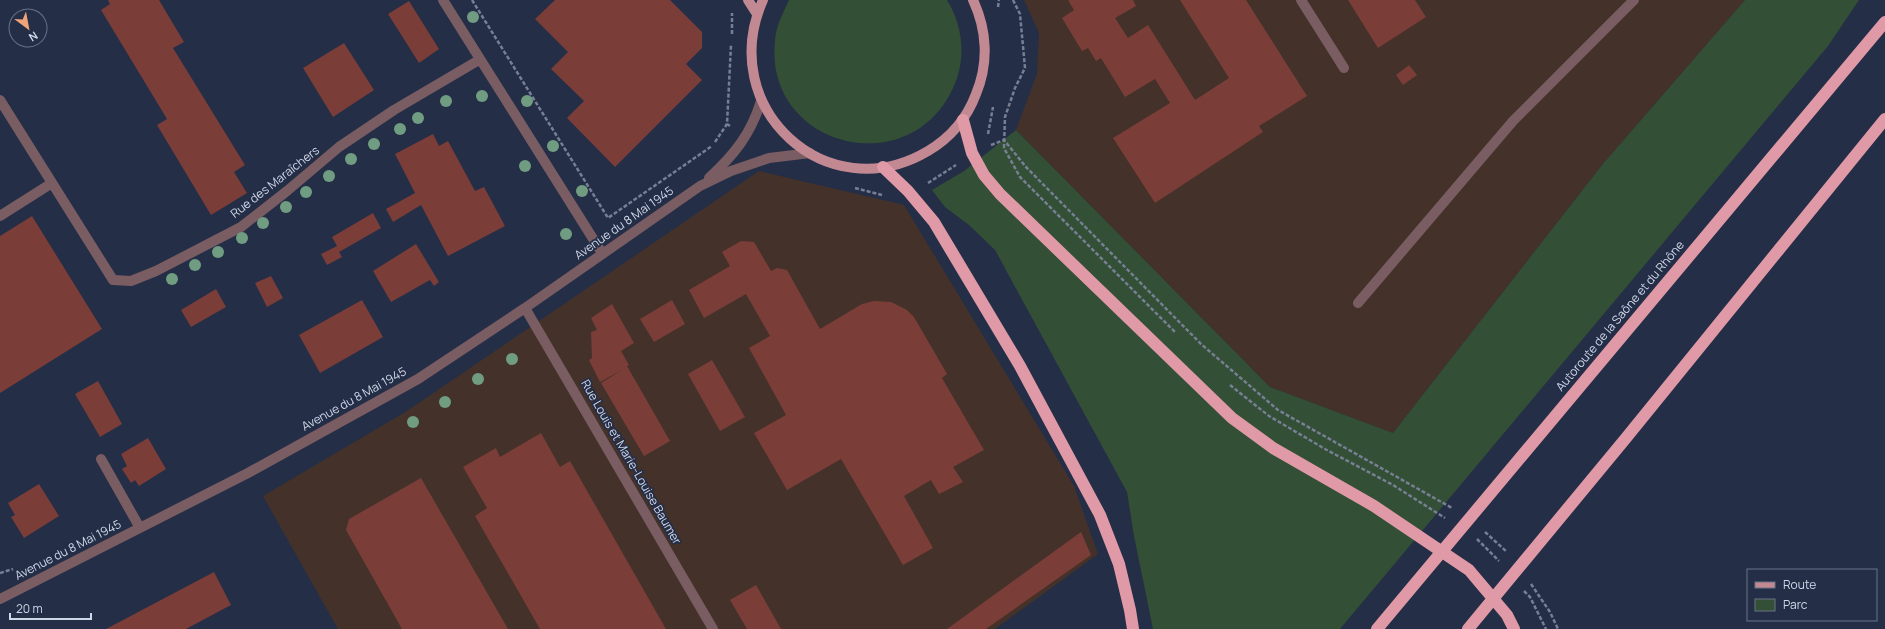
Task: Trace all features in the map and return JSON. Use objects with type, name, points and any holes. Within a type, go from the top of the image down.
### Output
[{"type":"highway","name":"Autoroute de la Saône et du Rhône","points":[[1377,629],[1885,22]]},
{"type":"highway","points":[[1468,629],[1636,426],[1885,119]]},
{"type":"highway","points":[[962,120],[972,153],[984,175],[1000,194],[1232,418],[1272,448],[1374,506],[1469,570],[1507,615],[1514,629]]},
{"type":"highway","points":[[883,167],[908,191],[934,222],[1027,380],[1100,515],[1119,564],[1133,629]]},
{"type":"main road","points":[[748,0],[757,14]]},
{"type":"main road","points":[[763,0],[752,31],[750,49],[751,66],[761,101],[780,130],[810,153],[827,161],[846,166],[883,167],[901,163],[925,153],[950,134],[962,120],[972,104],[980,86],[984,67],[985,48],[979,5],[973,0]]},
{"type":"street","points":[[443,0],[479,60],[602,253]]},
{"type":"street","points":[[1301,0],[1344,68]]},
{"type":"street","points":[[1358,303],[1513,121],[1634,0]]},
{"type":"street","name":"Rue des Maraîchers","points":[[0,100],[113,280],[131,281],[156,271],[241,227],[345,143],[394,110],[479,60]]},
{"type":"street","name":"Avenue du 8 Mai 1945","points":[[700,186],[730,158],[756,119],[761,101]]},
{"type":"street","name":"Avenue du 8 Mai 1945","points":[[0,598],[248,473],[418,379],[525,308],[700,186],[731,171],[769,158],[810,153]]},
{"type":"street","points":[[0,216],[52,183]]},
{"type":"street","name":"Rue Louis et Marie-Louise Baumer","points":[[525,308],[713,629]]},
{"type":"street","points":[[101,459],[133,513],[140,528]]},
{"type":"path","points":[[472,0],[608,218],[713,145],[727,124]]},
{"type":"path","points":[[1013,0],[1020,14],[1024,44],[1025,68],[1015,88],[1005,117],[1004,148],[1020,176],[1176,334]]},
{"type":"path","points":[[1227,383],[1269,416],[1393,485]]},
{"type":"path","points":[[0,573],[19,568]]},
{"type":"path","points":[[1530,597],[1546,629]]},
{"type":"shaded area","points":[[1024,0],[1745,0],[1602,165],[1393,433],[1270,387],[1016,130],[1037,74],[1039,33]]},
{"type":"shaded area","points":[[759,171],[904,205],[1074,486],[1098,554],[995,629],[338,629],[263,496],[407,411]]},
{"type":"green space","points":[[789,0],[947,0],[959,29],[962,50],[961,61],[956,81],[936,114],[909,134],[878,143],[846,141],[816,129],[793,107],[778,77],[775,40],[780,20]]},
{"type":"green space","points":[[1745,0],[1859,0],[1828,46],[1340,629],[1153,629],[1134,536],[1127,492],[995,250],[969,225],[945,207],[932,190],[964,171],[1016,130],[1270,387],[1393,433],[1602,165]]},
{"type":"building","points":[[108,0],[159,0],[184,42],[173,48],[245,165],[234,172],[247,193],[211,215],[157,125],[167,119],[101,10],[110,4]]},
{"type":"building","points":[[555,0],[670,0],[702,32],[702,48],[686,64],[702,80],[615,167],[567,118],[584,101],[551,69],[568,52],[535,19]]},
{"type":"building","points":[[1068,0],[1133,0],[1136,6],[1115,18],[1128,38],[1148,25],[1195,100],[1229,78],[1180,0],[1246,0],[1307,96],[1259,126],[1263,132],[1155,203],[1113,138],[1170,103],[1155,79],[1125,97],[1101,58],[1096,61],[1088,48],[1082,51],[1062,18],[1074,10]]},
{"type":"building","points":[[1348,0],[1415,0],[1426,17],[1378,48]]},
{"type":"building","points":[[409,1],[439,49],[419,63],[388,14]]},
{"type":"building","points":[[344,43],[374,90],[333,117],[303,68]]},
{"type":"building","points":[[1409,65],[1417,75],[1403,85],[1396,75]]},
{"type":"building","points":[[433,134],[439,146],[448,141],[475,191],[484,187],[505,226],[448,256],[421,205],[393,222],[386,209],[415,193],[395,154]]},
{"type":"building","points":[[373,213],[381,228],[339,252],[342,257],[327,265],[321,254],[337,246],[332,237]]},
{"type":"building","points":[[32,216],[102,329],[0,393],[0,236]]},
{"type":"building","points":[[741,241],[754,242],[771,271],[777,268],[787,270],[820,329],[862,304],[874,301],[891,302],[907,310],[914,317],[947,374],[942,378],[984,450],[953,467],[963,482],[939,494],[931,480],[904,496],[933,548],[903,565],[841,459],[787,490],[754,433],[786,415],[749,348],[770,336],[746,294],[704,318],[689,290],[730,266],[722,252]]},
{"type":"building","points":[[416,244],[439,282],[434,286],[430,280],[391,302],[373,271]]},
{"type":"building","points":[[271,276],[283,298],[267,307],[255,283]]},
{"type":"building","points":[[216,289],[226,307],[191,327],[181,310]]},
{"type":"building","points":[[362,300],[383,337],[320,373],[299,335]]},
{"type":"building","points":[[672,300],[685,324],[654,342],[640,319]]},
{"type":"building","points":[[612,304],[634,343],[621,351],[629,365],[627,366],[670,441],[644,456],[601,383],[622,370],[600,382],[589,360],[592,358],[591,332],[597,330],[591,318]]},
{"type":"building","points":[[712,360],[745,417],[720,431],[688,374]]},
{"type":"building","points":[[98,381],[122,424],[100,437],[75,394]]},
{"type":"building","points":[[541,433],[560,467],[570,461],[666,629],[540,629],[475,516],[487,508],[463,467],[496,448],[500,457]]},
{"type":"building","points":[[148,438],[166,469],[139,486],[135,480],[131,483],[122,469],[127,466],[121,454]]},
{"type":"building","points":[[421,478],[508,629],[402,629],[346,530],[349,519]]},
{"type":"building","points":[[39,484],[59,516],[24,538],[11,517],[15,515],[8,503]]},
{"type":"building","points":[[1081,532],[1091,555],[986,629],[947,629]]},
{"type":"building","points":[[214,572],[231,605],[186,629],[106,629]]},
{"type":"building","points":[[756,585],[781,629],[747,629],[730,600]]}]
